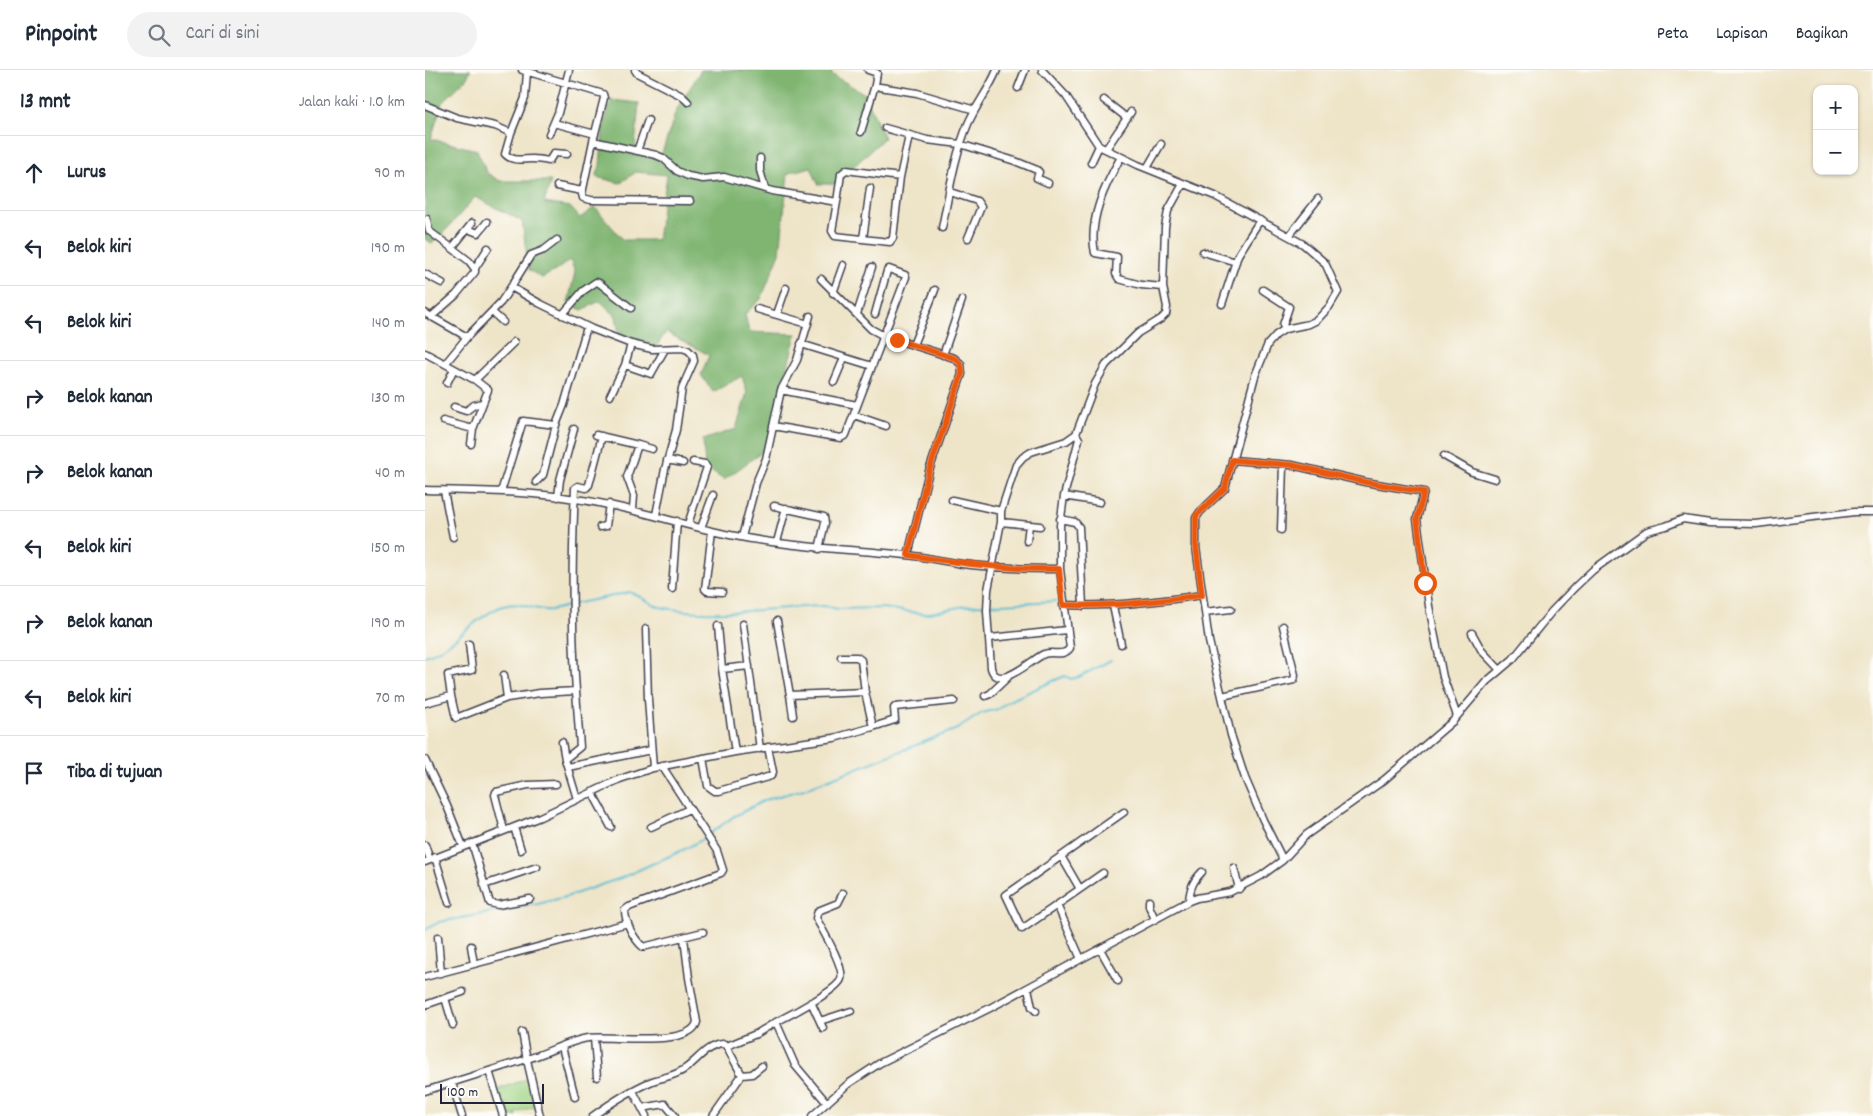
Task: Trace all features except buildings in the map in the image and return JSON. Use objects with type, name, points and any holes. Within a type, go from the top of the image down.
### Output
[{"type":"street","points":[[549,134],[569,70]]},
{"type":"street","points":[[635,70],[637,73],[682,96],[688,102]]},
{"type":"street","points":[[861,132],[875,85],[877,71],[868,70]]},
{"type":"street","points":[[943,228],[960,144],[975,110],[988,90],[997,70]]},
{"type":"street","points":[[1017,88],[1025,70]]},
{"type":"street","points":[[1041,70],[1066,96],[1099,146],[1183,184],[1215,196],[1307,247],[1323,261],[1338,293],[1329,307],[1313,322],[1285,329],[1271,340],[1262,357],[1225,488],[1196,516],[1196,546],[1209,641],[1236,753],[1263,820],[1283,860]]},
{"type":"street","points":[[567,154],[554,153],[549,161],[532,159],[522,161],[507,157],[505,154],[525,98],[524,71],[604,96],[594,137],[583,198],[591,200],[690,201]]},
{"type":"street","points":[[875,85],[895,91],[917,93],[975,110]]},
{"type":"street","points":[[1104,100],[1129,115],[1106,149]]},
{"type":"street","points":[[425,105],[457,118],[495,126],[511,133]]},
{"type":"street","points":[[637,151],[648,120]]},
{"type":"street","points":[[554,122],[637,151],[656,155],[663,158],[677,171],[689,176],[703,179],[724,178],[765,189],[837,202]]},
{"type":"street","points":[[885,128],[909,136],[960,144],[1026,165],[1038,171],[1037,178],[1048,183]]},
{"type":"street","points":[[900,178],[846,170],[841,174],[832,230],[833,235],[863,240],[892,241],[900,178],[909,136]]},
{"type":"street","points":[[1147,168],[1161,144]]},
{"type":"street","points":[[1091,163],[1099,146]]},
{"type":"street","points":[[1121,157],[1097,212],[1093,232],[1095,253],[1117,257],[1116,274],[1119,279],[1141,285],[1163,287]]},
{"type":"street","points":[[760,158],[760,170],[765,189]]},
{"type":"street","points":[[1009,676],[999,676],[993,672],[987,600],[991,566],[1001,522],[1001,511],[1016,465],[1023,457],[1039,448],[1066,441],[1076,434],[1095,384],[1107,365],[1138,333],[1166,314],[1167,308],[1163,287],[1165,222],[1183,184]]},
{"type":"street","points":[[557,186],[583,191]]},
{"type":"street","points":[[863,240],[870,188]]},
{"type":"street","points":[[950,192],[977,201],[980,204],[981,207],[968,238]]},
{"type":"street","points":[[1289,236],[1318,199]]},
{"type":"street","points":[[427,219],[429,231],[469,261],[475,268]]},
{"type":"street","points":[[1222,304],[1241,250],[1259,220]]},
{"type":"street","points":[[452,248],[470,226],[478,233],[487,222]]},
{"type":"street","points":[[445,364],[467,337],[492,312],[511,287],[531,255],[543,250],[557,240]]},
{"type":"street","points":[[467,337],[442,321],[428,315],[466,284],[488,248]]},
{"type":"street","points":[[1203,252],[1236,262]]},
{"type":"street","points":[[833,293],[843,265]]},
{"type":"street","points":[[857,314],[871,267]]},
{"type":"street","points":[[773,426],[841,438],[846,435],[905,275],[887,271],[875,314]]},
{"type":"street","points":[[425,274],[442,283]]},
{"type":"street","points":[[821,279],[871,329],[884,336],[943,354],[957,360],[961,364],[962,374],[926,480],[908,555]]},
{"type":"street","points":[[562,314],[583,291],[596,282],[631,308]]},
{"type":"street","points":[[511,287],[587,327],[631,344],[652,349],[687,350],[694,357],[682,388],[676,430],[667,460],[656,515]]},
{"type":"street","points":[[777,314],[786,288]]},
{"type":"street","points":[[913,345],[935,290]]},
{"type":"street","points":[[1263,290],[1289,307],[1283,325],[1285,329]]},
{"type":"street","points":[[943,354],[962,300]]},
{"type":"street","points":[[757,310],[808,324]]},
{"type":"street","points":[[492,312],[503,322]]},
{"type":"street","points":[[742,537],[753,491],[766,459],[781,390],[793,369],[810,316]]},
{"type":"street","points":[[536,482],[543,475],[556,425],[564,405],[587,327]]},
{"type":"street","points":[[475,380],[514,342]]},
{"type":"street","points":[[610,396],[625,365],[631,344]]},
{"type":"street","points":[[801,344],[872,366]]},
{"type":"street","points":[[625,365],[651,374],[665,349]]},
{"type":"street","points":[[425,353],[475,380],[488,390],[473,429],[471,444]]},
{"type":"street","points":[[834,382],[844,358]]},
{"type":"street","points":[[447,383],[454,369]]},
{"type":"street","points":[[781,390],[857,405]]},
{"type":"street","points":[[454,407],[467,411],[474,405],[482,403]]},
{"type":"street","points":[[854,415],[886,426]]},
{"type":"street","points":[[443,421],[473,429]]},
{"type":"street","points":[[501,492],[523,421],[556,425]]},
{"type":"street","points":[[558,497],[560,480],[574,429]]},
{"type":"street","points":[[985,696],[990,694],[1009,676],[1042,655],[1068,651],[1070,646],[1059,569],[1060,519],[1063,496],[1079,439],[1076,434]]},
{"type":"street","points":[[565,759],[580,747],[573,656],[572,553],[576,487],[586,488],[589,485],[599,436],[652,449]]},
{"type":"street","points":[[633,509],[634,496],[627,477],[638,445]]},
{"type":"street","points":[[1444,456],[1472,472],[1495,479]]},
{"type":"street","points":[[667,460],[683,463]]},
{"type":"street","points":[[1232,460],[1319,470],[1365,482],[1424,492],[1417,519],[1429,606],[1443,677],[1457,716]]},
{"type":"street","points":[[688,524],[707,467],[705,464],[693,462]]},
{"type":"street","points":[[1281,530],[1283,465]]},
{"type":"street","points":[[425,490],[501,492],[575,498],[633,509],[742,537],[819,548],[908,555],[962,564],[1025,569],[1059,569]]},
{"type":"street","points":[[444,490],[453,537]]},
{"type":"street","points":[[701,528],[713,495]]},
{"type":"street","points":[[1063,496],[1099,502]]},
{"type":"street","points":[[951,500],[1001,511]]},
{"type":"street","points":[[600,528],[606,526],[609,504]]},
{"type":"street","points":[[774,506],[822,515],[825,518],[819,548]]},
{"type":"street","points":[[777,542],[786,508]]},
{"type":"street","points":[[812,1116],[848,1084],[880,1063],[990,1008],[1189,901],[1239,889],[1261,876],[1283,860],[1306,835],[1384,780],[1457,716],[1486,682],[1513,659],[1575,586],[1593,570],[1647,531],[1683,519],[1710,523],[1756,524],[1854,512],[1873,512]]},
{"type":"street","points":[[1060,519],[1075,522],[1079,526],[1083,606]]},
{"type":"street","points":[[672,589],[677,521]]},
{"type":"street","points":[[1001,522],[1040,526]]},
{"type":"street","points":[[1027,541],[1029,525]]},
{"type":"street","points":[[713,531],[705,589],[707,591],[722,592]]},
{"type":"street","points":[[1063,605],[1113,606],[1202,595]]},
{"type":"street","points":[[1113,606],[1121,644]]},
{"type":"street","points":[[1205,612],[1231,609]]},
{"type":"street","points":[[777,620],[793,716]]},
{"type":"street","points":[[703,758],[708,786],[715,791],[771,776],[773,772],[764,748],[743,624]]},
{"type":"street","points":[[718,626],[722,668],[735,752]]},
{"type":"street","points":[[1222,696],[1294,680],[1295,675],[1283,626]]},
{"type":"street","points":[[646,630],[653,768]]},
{"type":"street","points":[[990,638],[1067,630]]},
{"type":"street","points":[[1471,633],[1482,651],[1500,670]]},
{"type":"street","points":[[469,644],[472,670],[447,676],[456,718],[507,698],[576,690]]},
{"type":"street","points":[[841,657],[857,657],[861,660],[865,692],[873,727]]},
{"type":"street","points":[[722,668],[749,666]]},
{"type":"street","points":[[504,675],[507,698]]},
{"type":"street","points":[[790,695],[865,692]]},
{"type":"street","points":[[425,703],[451,696]]},
{"type":"street","points":[[430,860],[555,811],[620,779],[653,768],[735,752],[834,738],[895,720],[895,706],[954,701]]},
{"type":"street","points":[[562,742],[577,799]]},
{"type":"street","points":[[568,767],[651,750]]},
{"type":"street","points":[[425,760],[447,806],[463,846]]},
{"type":"street","points":[[662,766],[717,851],[723,870],[721,873],[629,907],[625,910],[625,913],[628,923],[643,948],[703,932]]},
{"type":"street","points":[[504,830],[495,795],[497,792],[528,785],[555,784]]},
{"type":"street","points":[[592,792],[611,827]]},
{"type":"street","points":[[651,827],[689,808]]},
{"type":"street","points":[[1103,873],[1022,929],[1006,895],[1124,812]]},
{"type":"street","points":[[515,826],[521,850]]},
{"type":"street","points":[[472,843],[489,901],[494,905],[530,899]]},
{"type":"street","points":[[425,845],[449,904]]},
{"type":"street","points":[[1061,856],[1080,888]]},
{"type":"street","points":[[484,885],[537,867]]},
{"type":"street","points":[[1234,868],[1239,889]]},
{"type":"street","points":[[1189,901],[1189,890],[1202,872]]},
{"type":"street","points":[[727,1046],[756,1034],[811,1002],[839,983],[842,974],[838,962],[815,918],[815,914],[838,903],[843,893]]},
{"type":"street","points":[[1149,901],[1149,906],[1155,919]]},
{"type":"street","points":[[1057,905],[1081,959]]},
{"type":"street","points":[[425,978],[628,923]]},
{"type":"street","points":[[438,938],[441,973]]},
{"type":"street","points":[[425,1091],[527,1060],[582,1039],[652,1039],[685,1034],[696,1026],[684,938]]},
{"type":"street","points":[[471,946],[474,964]]},
{"type":"street","points":[[1101,949],[1118,980]]},
{"type":"street","points":[[1028,988],[1032,1007],[1036,1011]]},
{"type":"street","points":[[425,1005],[463,992]]},
{"type":"street","points":[[445,998],[453,1025]]},
{"type":"street","points":[[811,1002],[823,1028]]},
{"type":"street","points":[[820,1021],[851,1011]]},
{"type":"street","points":[[776,1022],[795,1065],[827,1103]]},
{"type":"street","points":[[522,1032],[540,1116]]},
{"type":"street","points":[[594,1038],[597,1077]]},
{"type":"street","points":[[593,1116],[618,1098],[650,1082],[676,1074],[687,1068],[706,1050],[721,1044],[727,1046],[742,1075]]},
{"type":"street","points":[[562,1047],[575,1097]]},
{"type":"street","points":[[742,1075],[750,1075],[761,1066]]},
{"type":"street","points":[[489,1071],[503,1116]]},
{"type":"street","points":[[713,1116],[742,1075]]},
{"type":"street","points":[[452,1082],[462,1116]]},
{"type":"street","points":[[633,1091],[645,1116]]},
{"type":"street","points":[[642,1108],[665,1104],[675,1116]]},
{"type":"green space","points":[[425,70],[470,70],[467,78],[442,103],[431,139],[477,150],[487,173],[500,181],[551,181],[544,203],[570,207],[580,218],[595,207],[623,240],[657,240],[667,175],[636,172],[620,183],[596,177],[600,166],[603,129],[611,100],[639,103],[635,146],[656,159],[662,153],[676,111],[701,70],[832,70],[831,74],[865,94],[884,138],[835,184],[818,184],[811,167],[788,173],[780,253],[761,299],[745,314],[749,332],[796,334],[767,448],[724,480],[705,467],[703,440],[736,429],[747,393],[742,376],[713,392],[701,375],[709,355],[666,332],[654,350],[619,335],[616,316],[600,301],[582,310],[568,303],[575,272],[570,260],[542,278],[529,270],[522,221],[475,197],[432,243],[425,239]]},
{"type":"green space","points":[[526,1079],[536,1106],[516,1113],[517,1116],[506,1116],[497,1090]]},
{"type":"waterway","points":[[425,656],[454,640],[488,613],[506,605],[514,604],[551,610],[629,592],[660,607],[701,612],[825,606],[838,609],[884,608],[924,614],[965,606],[1056,601]]},
{"type":"waterway","points":[[425,930],[439,922],[538,904],[569,896],[621,878],[685,849],[733,817],[765,800],[804,789],[957,729],[982,713],[998,709],[1009,701],[1053,681],[1065,676],[1071,679],[1079,677],[1111,660]]},
{"type":"route","points":[[897,340],[954,358],[961,364],[962,368],[962,374],[921,498],[908,555],[962,564],[1025,569],[1059,569],[1063,605],[1113,606],[1202,595],[1196,546],[1196,516],[1225,488],[1232,460],[1292,465],[1365,482],[1424,492],[1417,519],[1425,583]]}]
